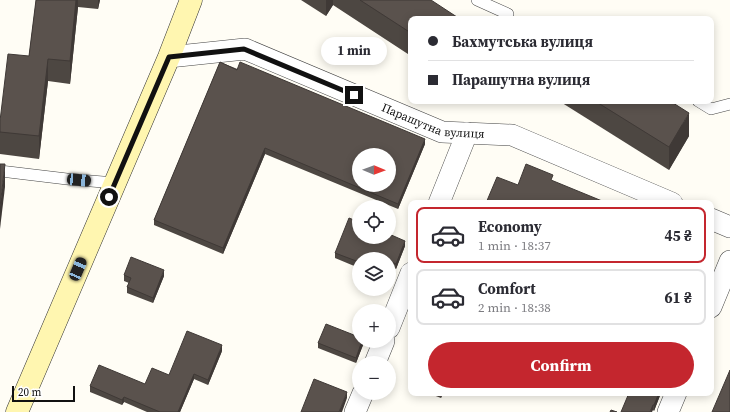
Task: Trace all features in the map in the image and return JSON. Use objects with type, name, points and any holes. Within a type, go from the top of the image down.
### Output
[{"type":"street","points":[[17,412],[169,57],[191,0]]},
{"type":"street","name":"Парашутна вулиця","points":[[169,57],[244,49],[442,132],[512,135],[665,200]]},
{"type":"street","points":[[440,200],[467,133]]},
{"type":"street","points":[[714,220],[730,227]]},
{"type":"street","points":[[714,300],[730,261]]},
{"type":"street","points":[[396,310],[408,280]]},
{"type":"street","points":[[668,412],[675,396]]},
{"type":"street","points":[[356,412],[360,400]]},
{"type":"lane","points":[[477,0],[508,14]]},
{"type":"lane","points":[[703,104],[711,109],[730,104]]},
{"type":"lane","points":[[0,171],[115,183]]},
{"type":"building","points":[[36,0],[76,0],[70,61],[48,59],[39,136],[0,132],[8,54],[29,56]]},
{"type":"building","points":[[360,0],[431,0],[455,16],[408,16],[408,31]]},
{"type":"building","points":[[220,62],[237,70],[240,62],[425,139],[398,204],[396,203],[396,200],[388,200],[370,192],[396,192],[396,148],[352,148],[352,185],[265,148],[223,248],[154,220]]},
{"type":"building","points":[[600,104],[675,104],[689,113],[669,147]]},
{"type":"building","points":[[0,164],[5,164],[0,207]]},
{"type":"building","points":[[526,164],[553,175],[551,180],[600,200],[487,200],[497,177],[518,185]]},
{"type":"building","points":[[349,218],[352,219],[352,244],[396,244],[396,237],[405,241],[396,264],[396,252],[352,252],[352,259],[335,253]]},
{"type":"building","points":[[131,257],[164,270],[153,298],[127,287],[131,278],[124,275]]},
{"type":"building","points":[[326,324],[352,334],[352,348],[360,348],[357,356],[352,356],[318,343]]},
{"type":"building","points":[[187,331],[222,345],[208,380],[194,374],[178,412],[160,412],[124,397],[122,400],[90,386],[99,365],[145,384],[152,368],[169,375]]},
{"type":"building","points":[[730,370],[730,412],[712,412]]},
{"type":"building","points":[[314,379],[347,392],[339,412],[301,412]]},
{"type":"building","points":[[628,396],[658,396],[650,412],[621,412]]},
{"type":"route","points":[[109,197],[169,57],[244,49],[354,95]]}]
